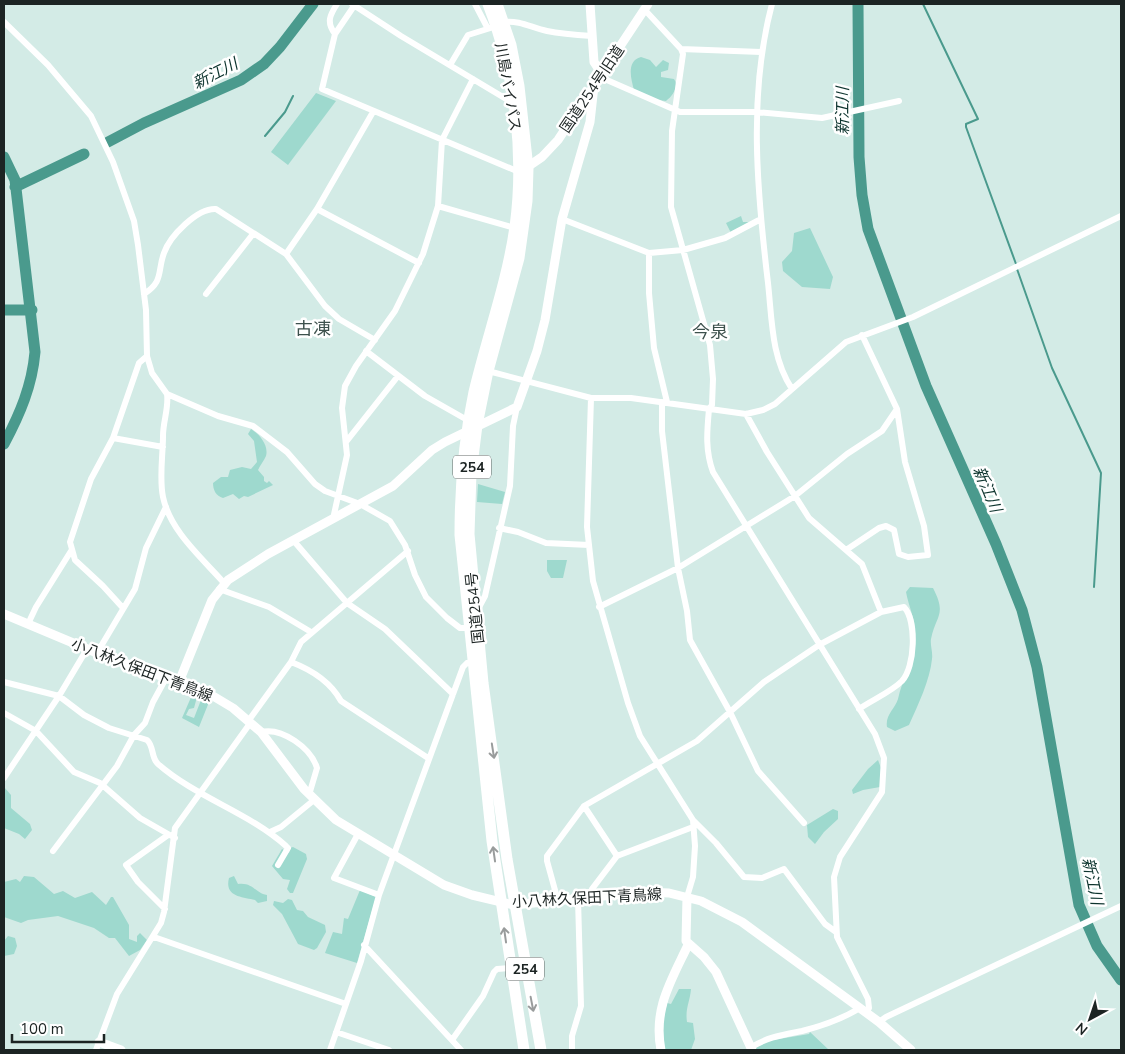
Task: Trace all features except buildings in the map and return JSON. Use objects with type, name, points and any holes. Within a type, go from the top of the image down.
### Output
[{"type":"highway","name":"川島バイパス","points":[[488,4],[520,86],[524,170]]},
{"type":"highway","name":"川島バイパス","points":[[497,4],[496,25],[507,64],[524,170]]},
{"type":"highway","name":"国道254号","points":[[524,170],[515,228],[471,426],[461,496],[460,535],[486,792],[510,968],[524,1050]]},
{"type":"highway","name":"国道254号","points":[[524,170],[526,211],[518,258],[488,371],[471,426],[469,514],[471,569],[489,730],[514,905],[541,1050]]},
{"type":"street","points":[[335,34],[329,23],[330,16],[337,4]]},
{"type":"street","points":[[475,4],[496,25]]},
{"type":"street","points":[[590,4],[595,66],[601,75],[676,110],[757,112],[822,118],[899,101]]},
{"type":"street","points":[[772,4],[760,52],[757,112],[761,218],[776,357],[792,389]]},
{"type":"street","points":[[513,103],[353,5],[335,34],[322,90],[442,140],[524,170]]},
{"type":"street","points":[[646,7],[681,49],[683,63],[672,140],[672,214],[710,345],[713,379],[712,405],[709,409],[706,440],[708,458],[713,472],[880,744],[884,758],[882,792],[836,865],[834,877],[836,932],[839,942],[868,999],[869,1008],[814,1028],[771,1036],[751,1049],[716,972],[699,953],[688,945]]},
{"type":"street","name":"国道254号旧道","points":[[524,170],[551,149],[646,7]]},
{"type":"street","points":[[4,22],[48,66],[91,116],[120,177],[134,221],[144,294],[147,356],[152,373],[167,394],[218,416],[253,426],[287,452],[315,484],[337,496],[360,504],[390,521],[408,551],[415,576],[426,597],[460,628],[470,628]]},
{"type":"street","points":[[450,65],[468,35],[496,25],[520,22],[570,35],[592,36]]},
{"type":"street","points":[[681,49],[760,52]]},
{"type":"street","points":[[333,519],[347,455],[342,396],[349,377],[395,311],[432,233],[438,206],[442,140],[473,79]]},
{"type":"street","points":[[476,612],[485,596],[510,486],[513,426],[517,407],[527,383],[545,320],[562,219],[586,142],[594,86]]},
{"type":"street","points":[[286,254],[318,209],[373,112]]},
{"type":"street","points":[[438,206],[515,228]]},
{"type":"street","points":[[144,294],[156,284],[167,246],[187,223],[207,209],[216,209],[286,254],[324,306],[339,319],[375,340]]},
{"type":"street","points":[[318,209],[419,263]]},
{"type":"street","points":[[488,371],[527,383],[591,398],[612,397],[664,402],[746,414],[763,410],[775,404],[846,342],[910,318],[1121,216]]},
{"type":"street","points":[[562,219],[649,253],[683,250],[733,235],[761,218]]},
{"type":"street","points":[[206,294],[253,234]]},
{"type":"street","points":[[649,253],[649,293],[654,348],[664,385],[662,431],[678,568],[687,611],[690,640],[730,712],[758,771],[804,823]]},
{"type":"street","points":[[846,550],[879,528],[886,526],[894,530],[899,554],[908,557],[928,555],[924,526],[905,462],[897,409],[862,335]]},
{"type":"street","points":[[366,351],[425,396],[471,426]]},
{"type":"street","points":[[123,608],[75,560],[70,542],[90,478],[113,438],[139,363],[147,356]]},
{"type":"street","points":[[346,442],[398,376]]},
{"type":"street","points":[[167,394],[162,488],[166,507],[182,535],[222,586],[269,608],[311,632]]},
{"type":"street","points":[[591,398],[587,494],[588,545],[599,607],[628,706],[640,736],[693,824],[716,843],[744,877],[762,878],[784,869],[825,924],[836,932]]},
{"type":"street","points":[[179,682],[207,611],[222,586],[247,566],[400,481],[432,450],[471,426],[517,407]]},
{"type":"street","points":[[599,607],[678,568],[795,496],[847,454],[882,432],[897,409]]},
{"type":"street","points":[[746,414],[795,496],[815,524],[862,564],[881,612]]},
{"type":"street","points":[[113,438],[163,447]]},
{"type":"street","points":[[97,653],[138,581],[141,560],[166,507]]},
{"type":"street","points":[[499,528],[518,532],[546,543],[588,545]]},
{"type":"street","points":[[293,540],[347,603],[385,629],[453,694]]},
{"type":"street","points":[[28,624],[36,607],[71,551]]},
{"type":"street","points":[[121,1050],[98,1046],[117,994],[154,937],[165,909],[175,828],[291,662],[301,642],[408,551]]},
{"type":"street","points":[[558,901],[547,861],[548,856],[584,806],[697,741],[764,682],[819,645],[881,612],[904,607],[909,611],[913,633],[910,663],[901,681],[859,709]]},
{"type":"street","name":"小八林久保田下青鳥線","points":[[4,614],[97,653],[208,694],[250,721],[261,732],[312,798],[336,820],[444,885],[472,895],[514,905],[658,892],[687,897],[712,905],[742,922],[879,1022],[908,1047]]},
{"type":"street","points":[[4,778],[60,696],[87,649]]},
{"type":"street","points":[[291,662],[308,668],[334,689],[341,701],[428,758]]},
{"type":"street","points":[[330,1050],[362,961],[364,945],[378,895],[428,758],[465,664],[473,662]]},
{"type":"street","points":[[53,851],[117,766],[134,735],[145,724],[153,702],[166,678]]},
{"type":"street","points":[[4,682],[60,696],[84,714],[109,728],[150,742],[159,765],[200,794],[270,832],[288,848],[278,865]]},
{"type":"street","points":[[4,713],[36,731],[74,772],[103,786],[140,818],[175,838]]},
{"type":"street","points":[[261,732],[272,730],[281,732],[310,757],[316,768],[312,798],[280,827],[270,832]]},
{"type":"street","points":[[584,806],[617,856]]},
{"type":"street","points":[[592,897],[592,889],[617,856],[693,824]]},
{"type":"street","points":[[661,1050],[658,1025],[660,1009],[688,945],[684,927],[687,897],[693,877],[695,846],[693,824]]},
{"type":"street","points":[[358,834],[334,878],[378,895]]},
{"type":"street","points":[[165,909],[138,882],[126,865],[168,835]]},
{"type":"street","points":[[572,1050],[572,1036],[581,1006],[578,899]]},
{"type":"street","points":[[879,1022],[893,1013],[1121,906]]},
{"type":"street","points":[[154,937],[346,1004]]},
{"type":"street","points":[[364,945],[460,1050]]},
{"type":"street","points":[[452,1040],[484,996],[494,972],[497,969],[510,968]]},
{"type":"street","points":[[336,1032],[389,1050]]},
{"type":"street","points":[[897,1050],[908,1047]]},
{"type":"green space","points":[[641,57],[650,60],[656,67],[663,60],[669,63],[668,70],[661,72],[661,77],[674,79],[676,88],[666,101],[658,100],[634,90],[631,66],[636,59]]},
{"type":"green space","points":[[316,93],[336,101],[288,165],[271,152]]},
{"type":"green space","points":[[741,216],[743,222],[750,222],[731,233],[726,223]]},
{"type":"green space","points":[[810,228],[833,277],[830,289],[802,287],[783,271],[782,262],[792,251],[794,233]]},
{"type":"green space","points":[[251,429],[265,444],[267,452],[258,470],[264,477],[264,481],[267,483],[269,481],[273,485],[248,497],[244,496],[239,499],[233,494],[223,498],[218,496],[213,483],[221,477],[228,477],[230,470],[242,467],[251,469],[257,462],[254,441],[248,434]]},
{"type":"green space","points":[[478,484],[505,492],[502,504],[477,502]]},
{"type":"green space","points":[[547,560],[567,560],[563,578],[551,578],[547,571]]},
{"type":"green space","points":[[910,587],[933,588],[940,610],[931,639],[932,659],[923,692],[909,725],[895,731],[887,727],[887,719],[897,703],[915,637],[906,592]]},
{"type":"green space","points":[[192,695],[197,697],[194,708],[189,709],[186,715],[194,718],[201,700],[209,702],[199,727],[182,718]]},
{"type":"green space","points":[[878,760],[881,768],[880,787],[853,794],[852,790],[868,769]]},
{"type":"green space","points":[[4,787],[11,795],[11,808],[30,824],[32,830],[25,839],[19,834],[4,828]]},
{"type":"green space","points":[[833,809],[838,811],[838,819],[824,832],[815,844],[808,837],[807,825]]},
{"type":"green space","points":[[293,847],[306,854],[307,859],[293,893],[290,893],[287,889],[290,880],[283,879],[272,866],[282,849],[289,853],[290,848]]},
{"type":"green space","points":[[24,876],[34,877],[54,894],[63,891],[75,898],[92,892],[106,905],[111,897],[113,897],[129,925],[129,939],[137,942],[137,936],[140,933],[147,940],[140,950],[129,956],[115,938],[109,938],[94,928],[58,916],[28,920],[21,923],[4,917],[4,882],[16,879],[20,882]]},
{"type":"green space","points":[[234,876],[238,884],[251,886],[267,895],[267,901],[258,903],[255,900],[232,893],[228,884],[229,878]]},
{"type":"green space","points":[[360,890],[376,897],[357,963],[325,953],[333,932],[342,934],[344,918],[348,919]]},
{"type":"green space","points":[[288,899],[292,900],[297,910],[303,911],[308,917],[325,925],[326,932],[314,950],[298,944],[282,914],[273,905],[274,901],[283,903]]},
{"type":"green space","points":[[8,936],[15,938],[17,946],[14,954],[4,956],[4,941]]},
{"type":"green space","points":[[679,989],[691,989],[687,1009],[687,1022],[693,1023],[695,1039],[691,1050],[665,1050],[661,1033],[667,1003],[671,1004]]},
{"type":"green space","points":[[810,1032],[829,1050],[756,1050],[754,1047],[767,1041],[809,1034]]},
{"type":"waterway","name":"新江川","points":[[108,142],[144,123],[241,80],[264,64],[280,47],[313,4]]},
{"type":"waterway","name":"新江川","points":[[858,4],[859,157],[862,195],[868,229],[926,386],[996,544],[1022,610],[1037,667],[1079,905],[1097,946],[1121,980]]},
{"type":"waterway","points":[[923,4],[978,119],[966,124],[966,127],[1016,264]]},
{"type":"waterway","points":[[265,136],[285,112],[293,96]]},
{"type":"waterway","name":"新江川","points":[[15,187],[84,154]]},
{"type":"waterway","points":[[4,157],[15,180],[35,352],[31,377],[24,399],[4,444]]},
{"type":"waterway","points":[[1017,269],[1052,368],[1101,473],[1094,587]]},
{"type":"waterway","points":[[4,310],[32,310]]},
{"type":"district","name":"古凍","points":[[313,329]]},
{"type":"district","name":"今泉","points":[[710,332]]}]
